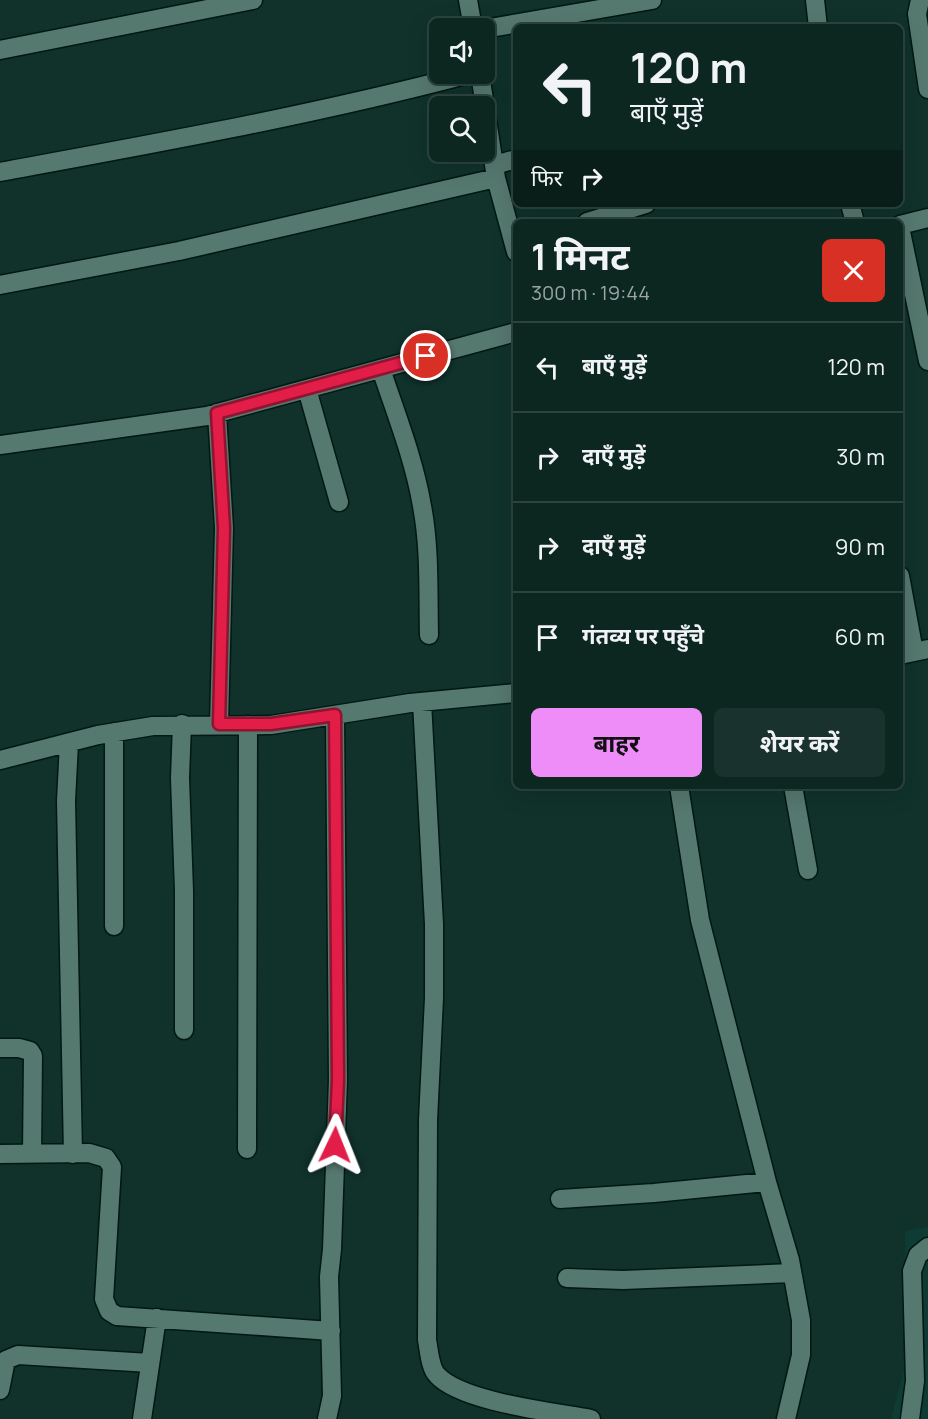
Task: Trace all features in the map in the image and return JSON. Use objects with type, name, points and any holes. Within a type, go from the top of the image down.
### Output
[{"type":"street","points":[[0,50],[253,0]]},
{"type":"street","points":[[468,0],[471,18]]},
{"type":"street","points":[[495,27],[652,0]]},
{"type":"street","points":[[814,0],[818,24]]},
{"type":"street","points":[[920,0],[917,14],[928,89]]},
{"type":"street","points":[[0,172],[156,144],[430,84]]},
{"type":"street","points":[[482,84],[496,171],[513,238]]},
{"type":"street","points":[[0,285],[179,251],[496,171],[513,161]]},
{"type":"street","points":[[597,219],[636,207]]},
{"type":"street","points":[[903,225],[928,218]]},
{"type":"street","points":[[903,240],[928,361]]},
{"type":"street","points":[[0,445],[217,413],[513,333]]},
{"type":"street","points":[[381,369],[408,447],[422,506],[428,557],[429,635]]},
{"type":"street","points":[[307,389],[339,502]]},
{"type":"street","points":[[217,413],[224,528],[219,724]]},
{"type":"street","points":[[903,592],[914,652]]},
{"type":"street","points":[[0,760],[114,732],[153,726],[271,724],[422,702],[513,693]]},
{"type":"street","points":[[422,702],[434,924],[435,998],[428,1120],[427,1340],[435,1374],[450,1386],[472,1396],[591,1419]]},
{"type":"street","points":[[327,1419],[332,1396],[329,1277],[338,1080],[335,715]]},
{"type":"street","points":[[182,724],[180,777],[184,891],[184,1030]]},
{"type":"street","points":[[247,1149],[248,725]]},
{"type":"street","points":[[114,732],[114,926]]},
{"type":"street","points":[[69,743],[66,801],[73,1154]]},
{"type":"street","points":[[679,789],[700,920],[792,1273],[801,1320],[801,1355],[786,1419]]},
{"type":"street","points":[[794,789],[808,870]]},
{"type":"street","points":[[0,1048],[19,1048],[30,1051],[33,1056],[32,1154]]},
{"type":"street","points":[[0,1154],[89,1154],[106,1158],[112,1167],[104,1299],[109,1311],[117,1316],[331,1331]]},
{"type":"street","points":[[560,1199],[767,1182]]},
{"type":"street","points":[[910,1419],[915,1381],[912,1270],[918,1255],[928,1247]]},
{"type":"street","points":[[567,1278],[623,1280],[792,1273]]},
{"type":"street","points":[[141,1419],[157,1318]]},
{"type":"street","points":[[0,1390],[6,1360],[18,1355],[150,1363]]},
{"type":"shaded area","points":[[928,1227],[928,1419],[891,1419],[907,1359],[905,1231]]},
{"type":"route","points":[[335,1145],[338,1080],[335,715],[271,724],[219,724],[224,528],[217,413],[426,356]]}]
